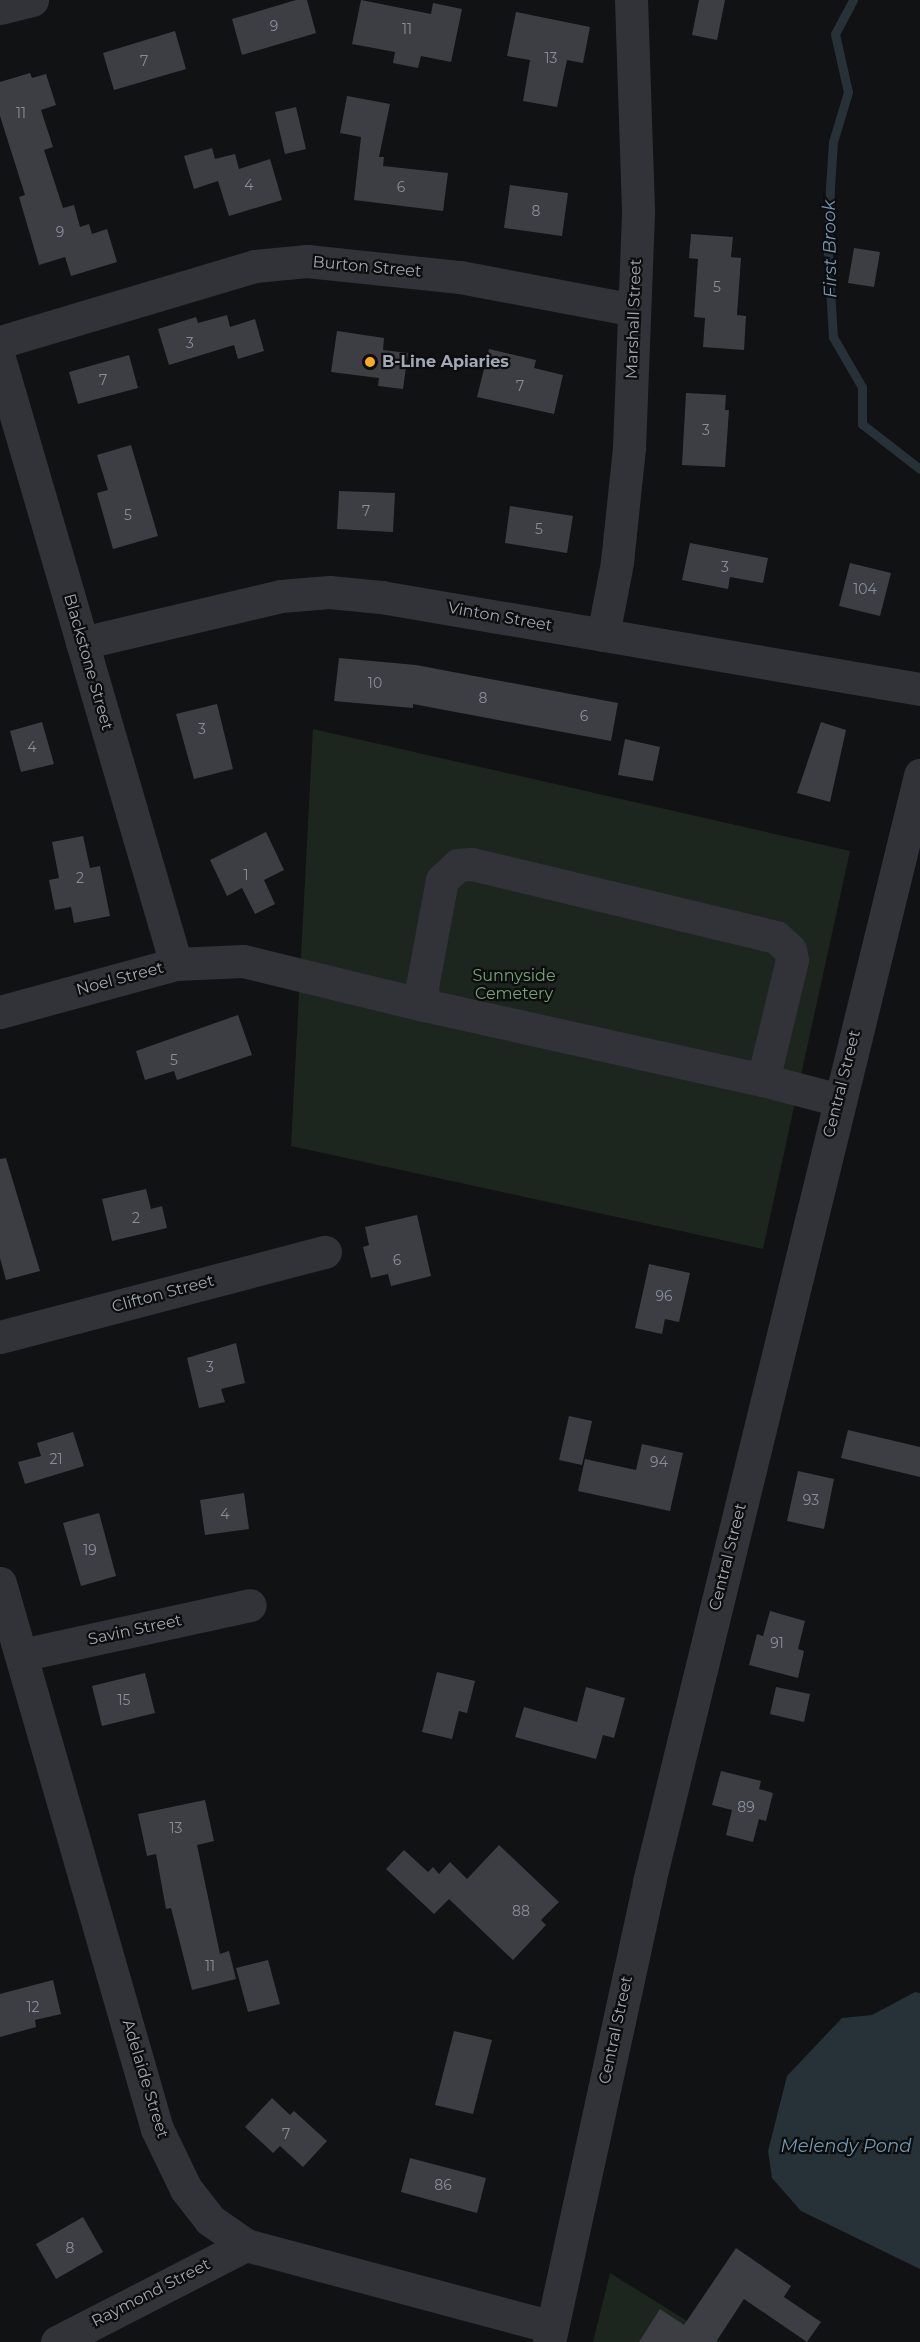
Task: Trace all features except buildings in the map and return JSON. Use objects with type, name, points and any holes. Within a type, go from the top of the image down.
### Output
[{"type":"street","points":[[0,8],[32,0]]},
{"type":"street","name":"Marshall Street","points":[[603,635],[617,562],[629,448],[638,210],[631,0]]},
{"type":"street","name":"Burton Street","points":[[0,342],[255,266],[307,261],[460,277],[634,310]]},
{"type":"street","name":"Blackstone Street","points":[[0,361],[176,964]]},
{"type":"street","name":"Vinton Street","points":[[82,644],[281,596],[329,592],[381,597],[920,689]]},
{"type":"street","name":"Central Street","points":[[551,2334],[646,1894],[920,775]]},
{"type":"street","points":[[424,1005],[422,987],[442,880],[458,865],[471,864],[776,937],[784,942],[792,960],[763,1080]]},
{"type":"street","name":"Noel Street","points":[[0,1012],[176,964],[243,961],[424,1005],[763,1080],[839,1100]]},
{"type":"street","name":"Clifton Street","points":[[0,1337],[325,1252]]},
{"type":"street","name":"Adelaide Street","points":[[0,1582],[157,2129],[186,2189],[210,2220],[246,2246],[551,2334]]},
{"type":"street","name":"Savin Street","points":[[21,1655],[250,1605]]},
{"type":"street","name":"Raymond Street","points":[[57,2342],[246,2246]]},
{"type":"green space","name":"Sunnyside Cemetery","points":[[313,729],[850,851],[763,1249],[291,1146]]},
{"type":"green space","points":[[610,2273],[721,2342],[593,2342]]},
{"type":"water","name":"Melendy Pond","points":[[915,1992],[920,1993],[920,2269],[801,2211],[772,2178],[768,2151],[787,2076],[842,2018],[872,2015]]},
{"type":"waterway","name":"First Brook","points":[[853,0],[835,34],[848,92],[833,142],[830,187],[828,254],[833,337],[862,387],[862,424],[920,469]]},
{"type":"place","name":"B-Line Apiaries","points":[[370,362]]}]
